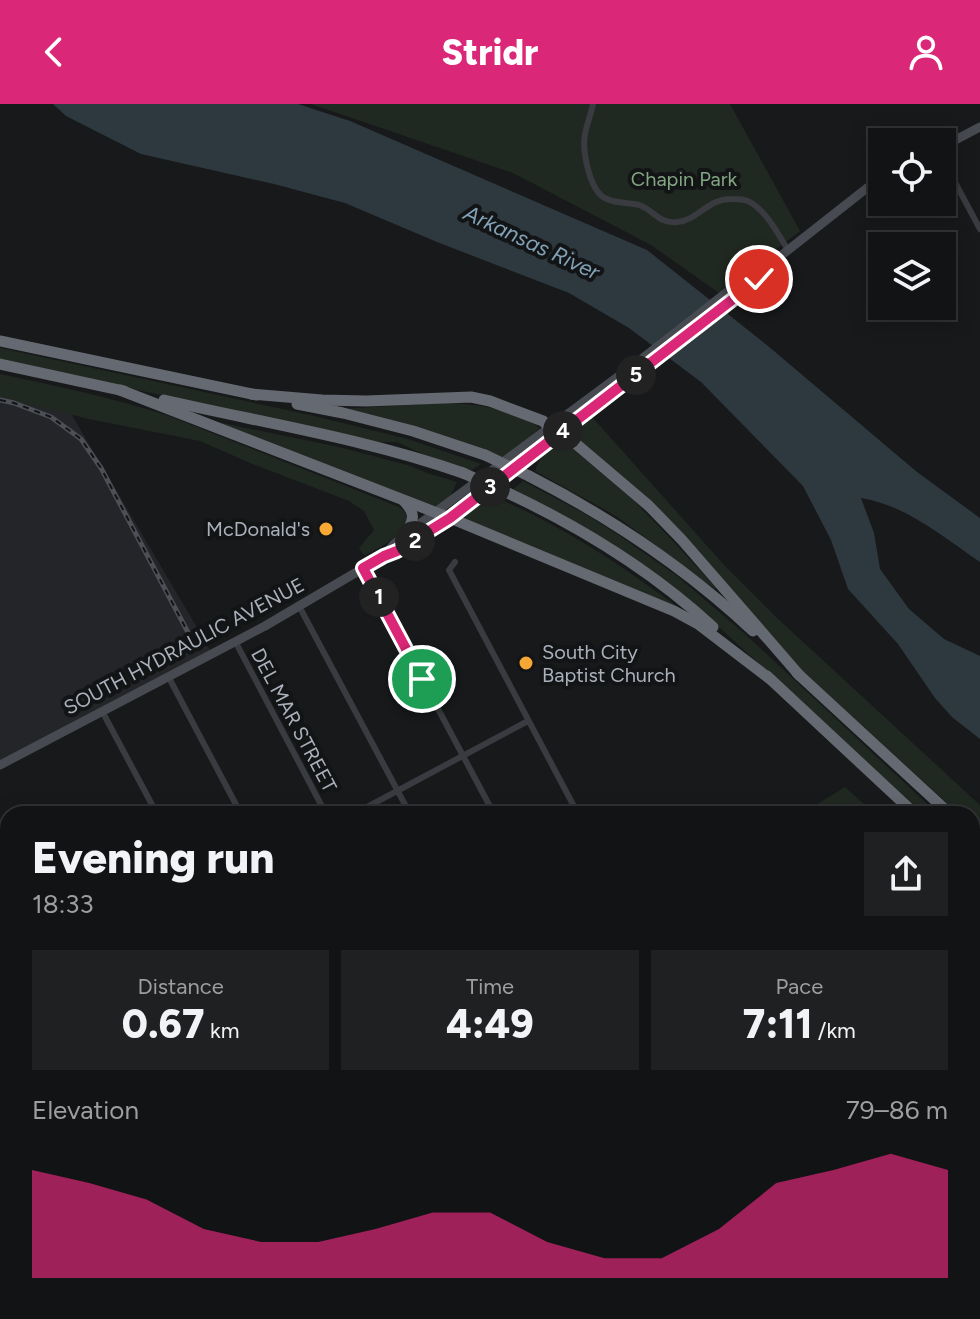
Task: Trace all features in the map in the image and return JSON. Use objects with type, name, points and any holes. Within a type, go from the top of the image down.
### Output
[{"type":"highway","points":[[0,341],[343,413],[413,431],[485,455],[529,476],[578,501],[665,557],[746,624],[941,806]]},
{"type":"highway","points":[[0,364],[393,450],[463,473],[558,517],[651,576],[700,616],[906,806]]},
{"type":"highway","points":[[120,390],[450,518],[674,611],[698,624],[770,679]]},
{"type":"highway","points":[[251,394],[366,401],[471,397],[543,421],[550,428],[562,432],[649,506],[800,676]]},
{"type":"highway","points":[[546,444],[551,434],[550,428]]},
{"type":"highway","points":[[403,501],[413,516],[406,534]]},
{"type":"street","points":[[593,104],[584,135],[586,158],[594,186],[603,197],[648,209],[660,220],[674,223],[684,221],[710,203],[724,198],[749,202],[764,215],[788,250]]},
{"type":"street","points":[[956,140],[980,127]]},
{"type":"street","points":[[956,184],[980,229]]},
{"type":"street","name":"SOUTH HYDRAULIC AVENUE","points":[[0,765],[299,606],[450,518],[736,291],[766,273],[778,258],[868,187]]},
{"type":"street","name":"SOUTH HYDRAULIC AVENUE","points":[[384,556],[406,534],[643,364]]},
{"type":"street","points":[[455,562],[449,570],[574,806]]},
{"type":"street","points":[[363,568],[490,806]]},
{"type":"street","points":[[299,606],[405,806]]},
{"type":"street","name":"DEL MAR STREET","points":[[235,641],[322,806]]},
{"type":"street","points":[[168,676],[237,806]]},
{"type":"street","points":[[102,710],[153,806]]},
{"type":"street","points":[[369,806],[528,721]]},
{"type":"shaded area","points":[[0,394],[70,412],[212,653],[0,766]]},
{"type":"green space","name":"Chapin Park","points":[[311,104],[730,104],[800,231],[719,293],[651,245],[513,173]]},
{"type":"green space","points":[[0,348],[310,415],[408,439],[481,464],[469,472],[397,442],[376,442],[0,360]]},
{"type":"green space","points":[[0,374],[169,416],[399,507],[406,514],[407,521],[397,535],[365,555],[359,548],[374,530],[364,511],[349,501],[200,441],[0,397]]},
{"type":"green space","points":[[439,403],[492,408],[540,428],[505,458],[341,409]]},
{"type":"green space","points":[[593,418],[725,566],[980,806],[950,806],[792,661],[645,497],[580,440],[580,428]]},
{"type":"green space","points":[[212,421],[339,447],[457,482],[449,499],[436,509]]},
{"type":"green space","points":[[566,443],[634,501],[716,588],[616,516],[535,471],[546,453]]},
{"type":"green space","points":[[523,481],[585,514],[677,576],[745,634],[929,806],[913,806],[707,616],[512,490]]},
{"type":"green space","points":[[497,498],[592,548],[680,609],[462,519],[480,505]]},
{"type":"green space","points":[[845,787],[866,806],[814,806]]},
{"type":"water","name":"Arkansas River","points":[[53,104],[298,104],[350,121],[647,250],[768,346],[917,472],[980,518],[980,562],[909,515],[861,498],[874,533],[880,569],[909,609],[944,639],[980,656],[980,739],[952,717],[935,698],[898,644],[848,589],[831,540],[803,486],[701,382],[629,328],[569,293],[345,203],[141,154],[66,116]]},
{"type":"railway","points":[[0,400],[51,417],[81,439],[101,468],[192,640]]},
{"type":"place","name":"McDonald's","points":[[326,529]]},
{"type":"place","name":"South City Baptist Church","points":[[526,663]]},
{"type":"route","points":[[422,679],[363,568],[450,518],[759,279]]}]
